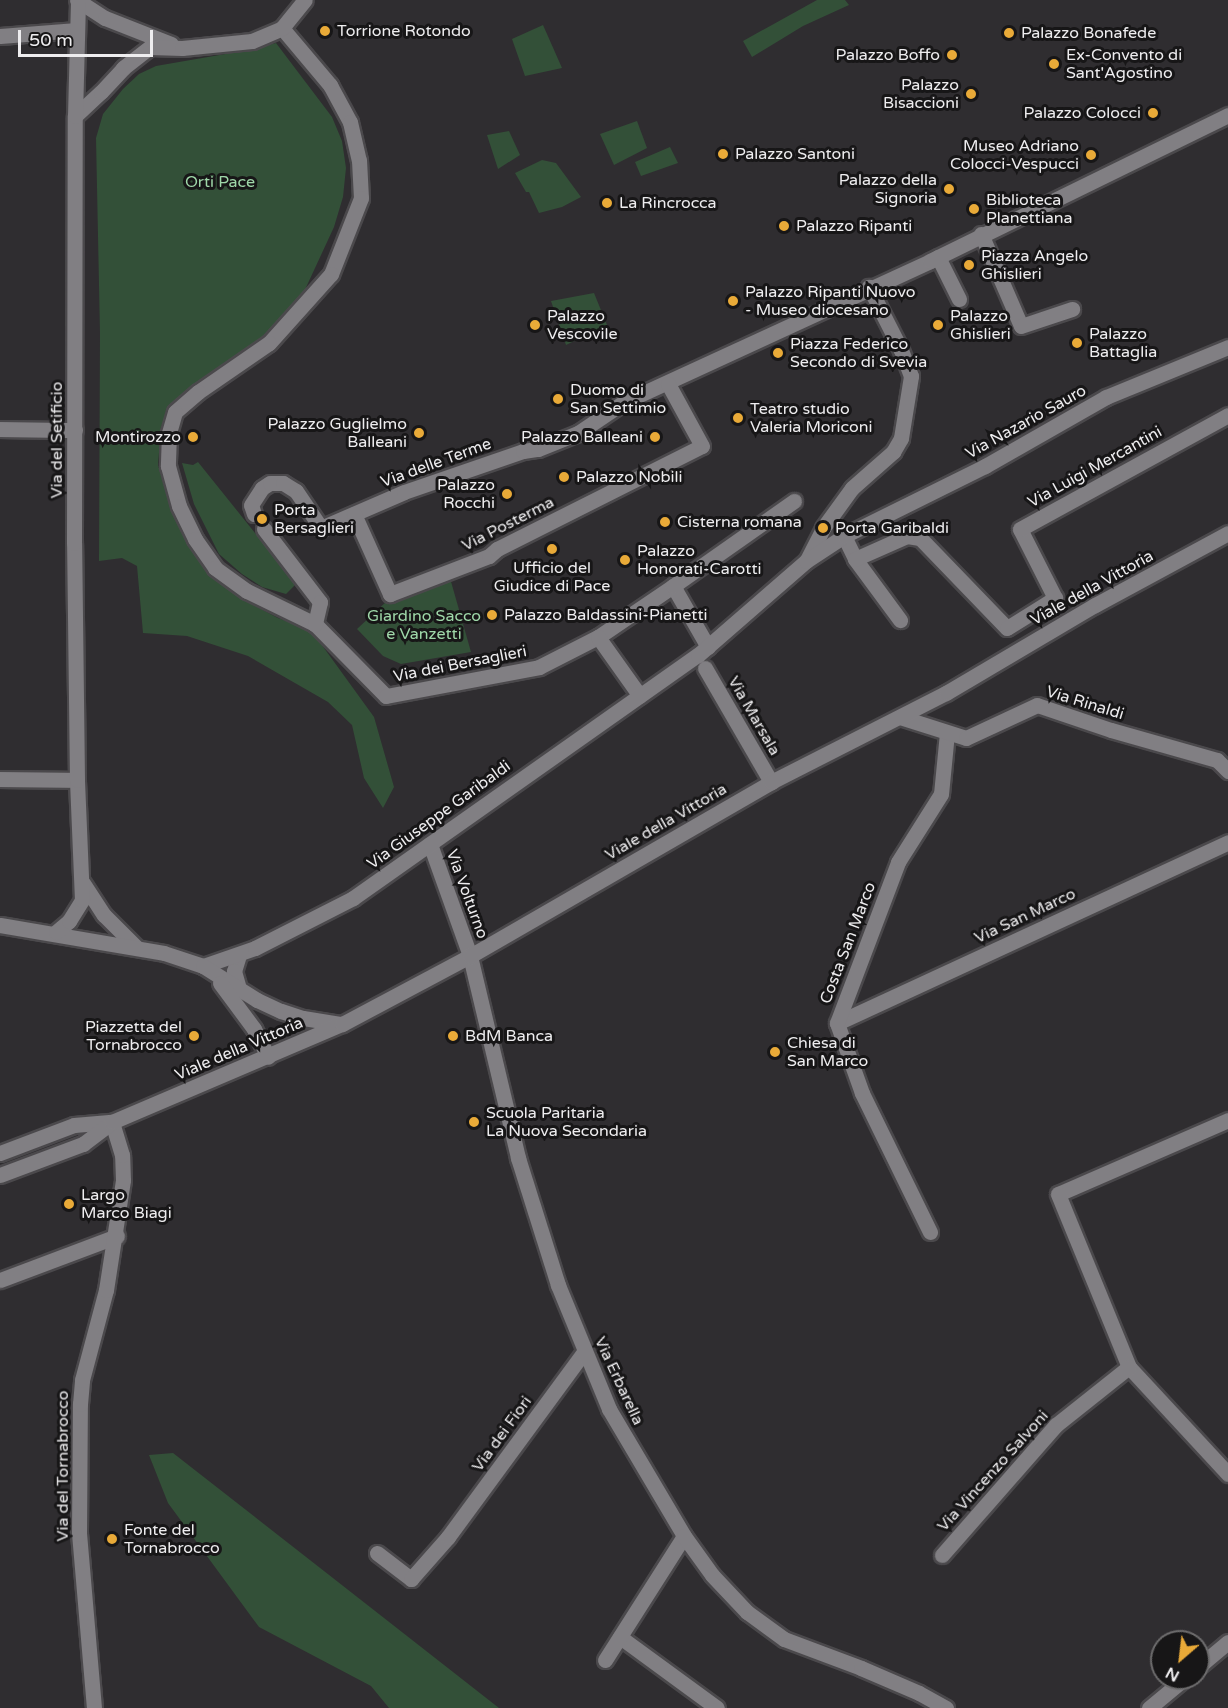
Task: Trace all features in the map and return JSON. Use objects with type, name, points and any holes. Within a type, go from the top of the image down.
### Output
[{"type":"street","points":[[78,0],[105,18],[182,48]]},
{"type":"street","name":"Via del Setificio","points":[[56,933],[69,921],[82,900],[77,780],[75,430],[75,116],[78,0]]},
{"type":"street","points":[[75,116],[102,92],[123,68],[150,47],[182,48],[252,41],[282,28],[305,0]]},
{"type":"street","points":[[264,529],[320,603],[315,624],[247,591],[215,568],[195,539],[179,506],[168,466],[169,433],[176,412],[198,392],[269,343],[331,274],[361,198],[359,160],[350,122],[330,85],[282,28]]},
{"type":"street","points":[[0,36],[77,30]]},
{"type":"street","points":[[666,385],[874,285],[938,257],[1228,115]]},
{"type":"street","points":[[981,234],[1021,326],[1072,309]]},
{"type":"street","points":[[938,257],[959,299]]},
{"type":"street","points":[[807,561],[823,528],[852,488],[893,452],[901,438],[911,376],[874,285]]},
{"type":"street","name":"Via Nazario Sauro","points":[[844,536],[985,466],[1106,398],[1228,347]]},
{"type":"street","name":"Via Posterma","points":[[354,514],[390,594],[489,556],[497,549],[702,446],[666,385]]},
{"type":"street","name":"Via delle Terme","points":[[254,514],[251,506],[255,495],[270,483],[283,483],[296,491],[321,528],[404,492],[523,451],[538,449],[578,433],[624,402],[666,385]]},
{"type":"street","name":"Via Luigi Mercantini","points":[[855,559],[907,536],[920,538],[1007,628],[1055,598],[1020,529],[1228,415]]},
{"type":"street","points":[[0,429],[75,430]]},
{"type":"street","points":[[640,696],[598,637],[794,501]]},
{"type":"street","name":"Viale della Vittoria","points":[[111,1122],[342,1024],[470,956],[771,782],[900,717],[1228,533]]},
{"type":"street","points":[[844,536],[855,559],[900,620]]},
{"type":"street","name":"Via Giuseppe Garibaldi","points":[[202,966],[239,955],[318,918],[353,898],[708,647],[807,561],[844,536]]},
{"type":"street","points":[[673,586],[708,647]]},
{"type":"street","name":"Via dei Bersaglieri","points":[[315,624],[386,696],[539,667],[598,637]]},
{"type":"street","name":"Via Marsala","points":[[705,668],[771,782]]},
{"type":"street","name":"Via Rinaldi","points":[[900,717],[966,738],[1037,705],[1111,730],[1224,761]]},
{"type":"street","name":"Costa San Marco","points":[[930,1232],[862,1093],[837,1023],[898,862],[941,794],[947,733]]},
{"type":"street","points":[[0,779],[77,780]]},
{"type":"street","name":"Via San Marco","points":[[837,1023],[1228,842]]},
{"type":"street","name":"Via Volturno","points":[[430,844],[470,956]]},
{"type":"street","points":[[81,879],[104,915],[136,947]]},
{"type":"street","points":[[0,925],[164,953],[202,966],[281,1011],[303,1018],[342,1024]]},
{"type":"street","points":[[239,955],[234,971],[239,989]]},
{"type":"street","name":"Via Erbarella","points":[[470,956],[518,1158],[558,1285],[609,1409],[684,1536],[712,1575],[747,1612],[784,1639],[861,1668],[919,1693],[946,1708]]},
{"type":"street","points":[[202,966],[224,987],[243,1012],[268,1057]]},
{"type":"street","points":[[0,1153],[74,1125],[111,1122]]},
{"type":"street","points":[[0,1175],[83,1144],[111,1122]]},
{"type":"street","name":"Via del Tornabrocco","points":[[94,1708],[79,1534],[80,1404],[82,1380],[106,1290],[117,1236],[124,1164],[111,1122]]},
{"type":"street","points":[[1228,1138],[1225,1122],[1058,1194],[1129,1367],[1228,1474]]},
{"type":"street","points":[[0,1280],[117,1236]]},
{"type":"street","name":"Via dei Fiori","points":[[376,1553],[411,1579],[448,1537],[584,1352]]},
{"type":"street","name":"Via Vincenzo Salvoni","points":[[942,1555],[1056,1425],[1129,1367]]},
{"type":"street","points":[[605,1660],[684,1536]]},
{"type":"street","points":[[620,1637],[717,1708]]},
{"type":"street","points":[[1210,1657],[1228,1642]]},
{"type":"street","points":[[1149,1708],[1171,1690]]},
{"type":"green space","points":[[817,0],[845,0],[849,5],[803,26],[752,57],[743,41]]},
{"type":"green space","points":[[543,25],[562,68],[525,76],[512,39]]},
{"type":"green space","name":"Orti Pace","points":[[276,43],[332,117],[342,141],[346,168],[343,197],[334,227],[303,294],[267,336],[171,407],[161,427],[158,465],[172,511],[207,572],[244,600],[278,618],[311,630],[374,717],[394,787],[383,808],[364,778],[352,725],[328,702],[248,656],[187,636],[143,633],[137,566],[122,558],[99,561],[100,333],[96,138],[103,114],[123,89],[139,74],[156,66]]},
{"type":"green space","points":[[637,121],[647,148],[614,165],[600,134]]},
{"type":"green space","points":[[509,131],[520,155],[498,169],[487,135]]},
{"type":"green space","points":[[670,147],[678,163],[641,176],[635,162]]},
{"type":"green space","points":[[542,160],[556,163],[581,197],[562,207],[539,213],[529,192],[526,192],[515,173]]},
{"type":"green space","points":[[594,293],[607,325],[566,345],[551,301]]},
{"type":"green space","points":[[198,462],[296,584],[286,594],[262,587],[242,574],[219,554],[194,504],[182,463],[193,465]]},
{"type":"green space","name":"Giardino Sacco e Vanzetti","points":[[450,578],[471,652],[401,664],[383,656],[357,629],[387,601]]},
{"type":"green space","points":[[173,1453],[499,1708],[389,1708],[371,1686],[259,1627],[168,1503],[149,1455]]},
{"type":"place","name":"Torrione Rotondo","points":[[325,31]]},
{"type":"place","name":"Palazzo Bonafede","points":[[1009,33]]},
{"type":"place","name":"Palazzo Boffo","points":[[952,55]]},
{"type":"place","name":"Ex-Convento di Sant'Agostino","points":[[1054,64]]},
{"type":"place","name":"Palazzo Bisaccioni","points":[[971,94]]},
{"type":"place","name":"Palazzo Colocci","points":[[1153,113]]},
{"type":"place","name":"Palazzo Santoni","points":[[723,154]]},
{"type":"place","name":"Museo Adriano Colocci-Vespucci","points":[[1091,155]]},
{"type":"place","name":"Palazzo della Signoria","points":[[949,189]]},
{"type":"place","name":"La Rincrocca","points":[[607,203]]},
{"type":"place","name":"Biblioteca Planettiana","points":[[974,209]]},
{"type":"place","name":"Palazzo Ripanti","points":[[784,226]]},
{"type":"place","name":"Piazza Angelo Ghislieri","points":[[969,265]]},
{"type":"place","name":"Palazzo Ripanti Nuovo - Museo diocesano","points":[[733,301]]},
{"type":"place","name":"Palazzo Vescovile","points":[[535,325]]},
{"type":"place","name":"Palazzo Ghislieri","points":[[938,325]]},
{"type":"place","name":"Palazzo Battaglia","points":[[1077,343]]},
{"type":"place","name":"Piazza Federico Secondo di Svevia","points":[[778,353]]},
{"type":"place","name":"Duomo di San Settimio","points":[[558,399]]},
{"type":"place","name":"Teatro studio Valeria Moriconi","points":[[738,418]]},
{"type":"place","name":"Palazzo Guglielmo Balleani","points":[[419,433]]},
{"type":"place","name":"Montirozzo","points":[[193,437]]},
{"type":"place","name":"Palazzo Balleani","points":[[655,437]]},
{"type":"place","name":"Palazzo Nobili","points":[[564,477]]},
{"type":"place","name":"Palazzo Rocchi","points":[[507,494]]},
{"type":"place","name":"Porta Bersaglieri","points":[[262,519]]},
{"type":"place","name":"Cisterna romana","points":[[665,522]]},
{"type":"place","name":"Porta Garibaldi","points":[[823,528]]},
{"type":"place","name":"Ufficio del Giudice di Pace","points":[[552,549]]},
{"type":"place","name":"Palazzo Honorati-Carotti","points":[[625,560]]},
{"type":"place","name":"Palazzo Baldassini-Pianetti","points":[[492,615]]},
{"type":"place","name":"Piazzetta del Tornabrocco","points":[[194,1036]]},
{"type":"place","name":"BdM Banca","points":[[453,1036]]},
{"type":"place","name":"Chiesa di San Marco","points":[[775,1052]]},
{"type":"place","name":"Scuola Paritaria La Nuova Secondaria","points":[[474,1122]]},
{"type":"place","name":"Largo Marco Biagi","points":[[69,1204]]},
{"type":"place","name":"Fonte del Tornabrocco","points":[[112,1539]]}]
